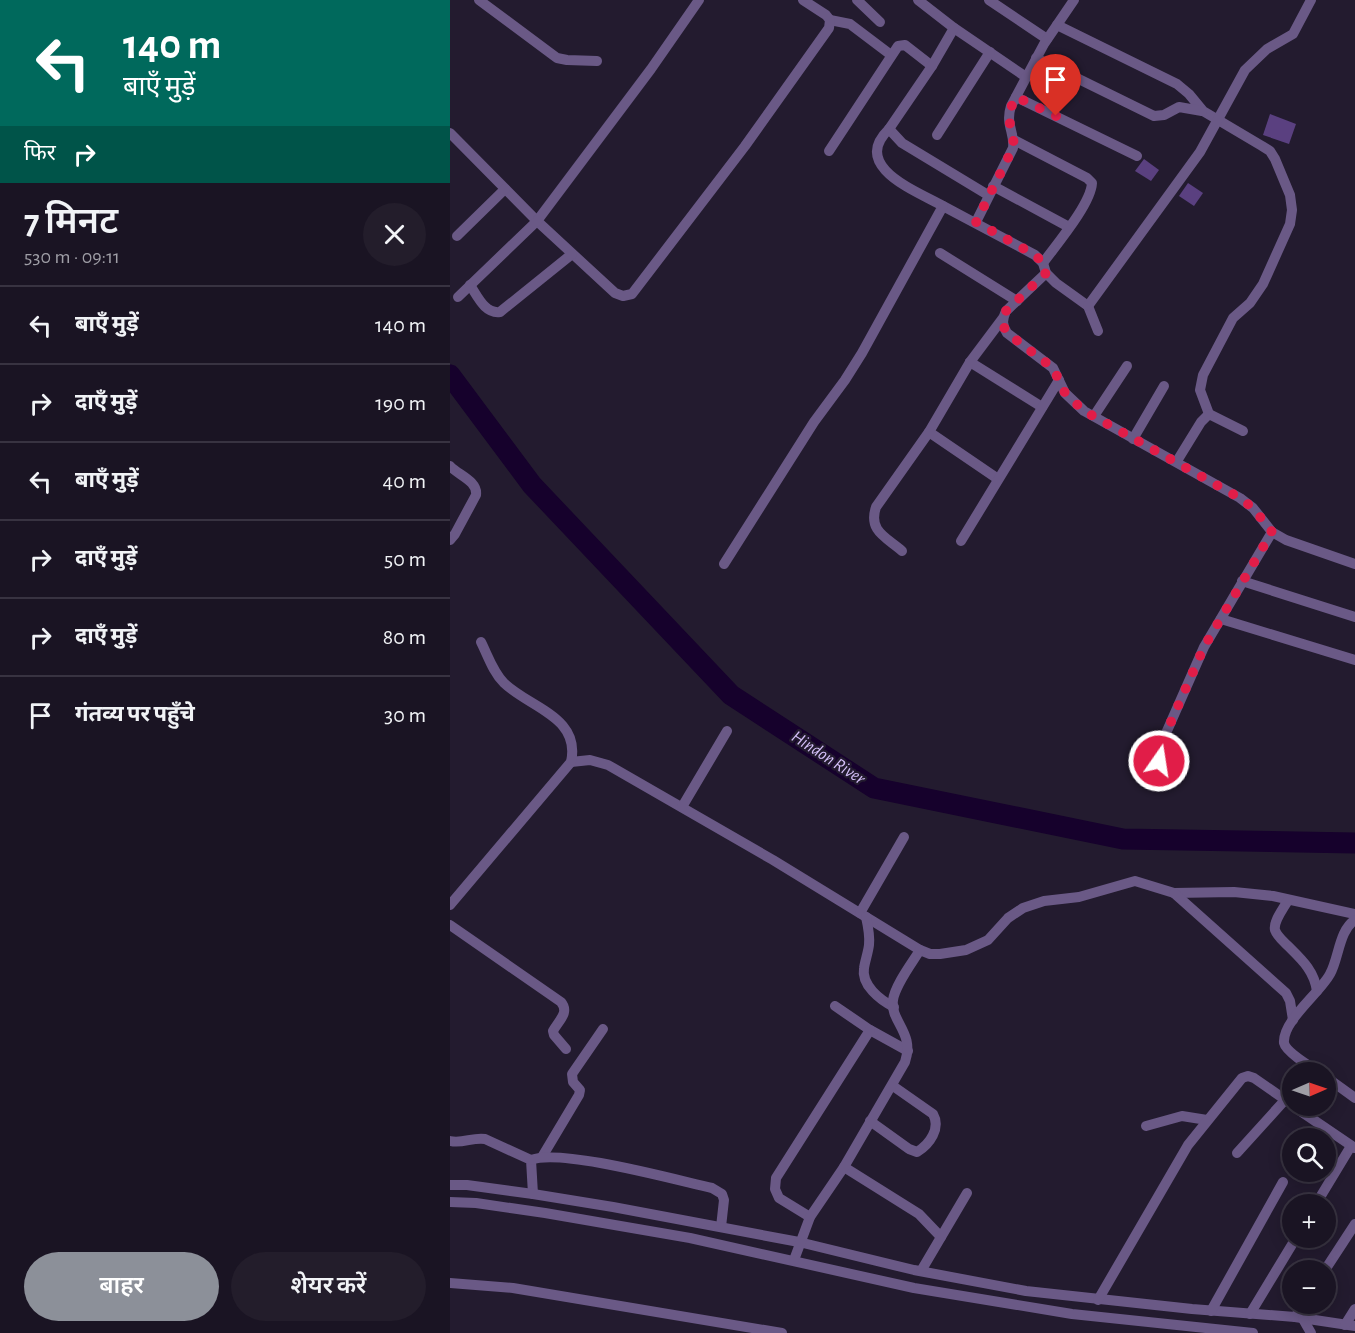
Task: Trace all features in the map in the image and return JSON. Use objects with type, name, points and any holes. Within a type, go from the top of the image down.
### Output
[{"type":"street","points":[[479,0],[557,58],[597,61]]},
{"type":"street","points":[[458,297],[537,221],[651,69],[699,0]]},
{"type":"street","points":[[803,0],[830,20],[850,24],[891,55]]},
{"type":"street","points":[[918,0],[954,28],[1026,77]]},
{"type":"street","points":[[989,0],[1047,39]]},
{"type":"street","points":[[1088,306],[1200,152],[1245,70],[1267,49],[1293,34],[1311,0]]},
{"type":"street","points":[[859,1],[880,22]]},
{"type":"street","points":[[976,222],[1013,148],[1014,140],[1008,116],[1016,97],[1069,2]]},
{"type":"street","points":[[450,133],[537,221],[615,293],[623,296],[632,294],[745,146],[828,28],[830,20]]},
{"type":"street","points":[[1057,25],[1177,84],[1203,111]]},
{"type":"street","points":[[954,28],[932,66],[882,136],[878,148],[881,166],[891,177],[1025,248],[1056,283],[1088,306],[1098,331]]},
{"type":"street","points":[[829,151],[898,46],[904,45],[932,66]]},
{"type":"street","points":[[937,135],[990,52]]},
{"type":"street","points":[[1036,58],[1154,116],[1164,116],[1179,107],[1203,111],[1270,151],[1290,195],[1292,210],[1286,235],[1263,285],[1250,303],[1233,318],[1203,375],[1200,390],[1209,414],[1243,431]]},
{"type":"street","points":[[1016,97],[1137,156]]},
{"type":"street","points":[[889,129],[902,142],[991,191],[1069,227]]},
{"type":"street","points":[[902,551],[875,528],[872,518],[876,507],[929,432],[970,362],[1006,311],[1044,268],[1092,191],[1092,183],[1088,178],[1014,140]]},
{"type":"street","points":[[457,236],[505,189]]},
{"type":"street","points":[[724,564],[813,422],[862,353],[943,206]]},
{"type":"street","points":[[940,253],[1017,300]]},
{"type":"street","points":[[470,285],[488,310],[493,313],[500,312],[572,254]]},
{"type":"street","points":[[1003,318],[1003,327],[1007,333],[1053,368],[1065,393],[1094,416],[1177,461],[1253,508],[1272,532],[1295,543],[1355,564]]},
{"type":"street","points":[[970,362],[1042,407]]},
{"type":"street","points":[[1094,416],[1127,366]]},
{"type":"street","points":[[961,541],[1059,380]]},
{"type":"street","points":[[1133,439],[1164,386]]},
{"type":"street","points":[[1177,461],[1201,422],[1209,414]]},
{"type":"street","points":[[929,432],[999,478]]},
{"type":"street","points":[[450,466],[473,484],[477,490],[450,540]]},
{"type":"street","points":[[1159,761],[1163,740],[1204,647],[1272,532]]},
{"type":"street","points":[[1242,581],[1355,617]]},
{"type":"street","points":[[1221,619],[1355,660]]},
{"type":"street","points":[[450,905],[572,762],[573,742],[567,729],[505,684],[495,671],[481,642]]},
{"type":"street","points":[[682,807],[727,731]]},
{"type":"street","points":[[572,762],[598,761],[682,807],[920,951],[930,954],[966,950],[980,944],[988,940],[1008,918],[1023,908],[1044,901],[1079,897],[1135,881],[1174,893],[1234,892],[1273,896],[1355,914]]},
{"type":"street","points":[[894,1007],[887,1004],[866,983],[864,978],[863,971],[869,947],[863,915],[904,837]]},
{"type":"street","points":[[1174,893],[1286,993],[1290,1001],[1293,1020]]},
{"type":"street","points":[[1288,900],[1276,923],[1275,930],[1310,968],[1316,981],[1317,991]]},
{"type":"street","points":[[1306,1062],[1285,1046],[1287,1031],[1293,1020],[1330,974],[1347,927],[1355,920]]},
{"type":"street","points":[[450,925],[565,1006],[565,1012],[554,1035],[566,1049]]},
{"type":"street","points":[[794,1260],[810,1217],[844,1167],[870,1120],[893,1086],[908,1051],[905,1032],[893,999],[896,989],[920,951]]},
{"type":"street","points":[[835,1006],[870,1030],[908,1051]]},
{"type":"street","points":[[543,1157],[579,1095],[580,1090],[573,1082],[572,1074],[603,1029]]},
{"type":"street","points":[[810,1217],[779,1198],[774,1189],[777,1178],[870,1030]]},
{"type":"street","points":[[1098,1300],[1188,1144],[1242,1078],[1248,1076],[1254,1078],[1282,1098]]},
{"type":"street","points":[[1336,1084],[1355,1098]]},
{"type":"street","points":[[870,1120],[909,1149],[917,1152],[925,1148],[937,1128],[937,1120],[933,1114],[893,1086]]},
{"type":"street","points":[[1237,1153],[1282,1111]]},
{"type":"street","points":[[1146,1126],[1182,1116],[1207,1120]]},
{"type":"street","points":[[1308,1116],[1353,1147],[1322,1194]]},
{"type":"street","points":[[450,1141],[484,1139],[531,1160],[543,1157],[597,1162],[717,1191],[722,1194],[724,1200],[721,1227]]},
{"type":"street","points":[[531,1160],[533,1194]]},
{"type":"street","points":[[844,1167],[919,1214],[941,1237]]},
{"type":"street","points":[[1211,1311],[1283,1182]]},
{"type":"street","points":[[450,1185],[467,1185],[533,1194],[721,1227],[799,1242],[921,1271],[1026,1291],[1098,1300],[1299,1318],[1350,1326],[1355,1309]]},
{"type":"street","points":[[921,1271],[967,1193]]},
{"type":"street","points":[[450,1202],[476,1203],[690,1238],[915,1288],[1072,1314],[1253,1333]]},
{"type":"street","points":[[1332,1260],[1355,1224]]},
{"type":"street","points":[[1250,1314],[1290,1248]]},
{"type":"street","points":[[450,1283],[513,1288],[782,1333]]},
{"type":"street","points":[[1299,1318],[1300,1314]]},
{"type":"street","points":[[1299,1318],[1311,1333]]},
{"type":"building","points":[[1270,114],[1296,124],[1289,144],[1263,135]]},
{"type":"building","points":[[1144,159],[1159,170],[1151,181],[1135,171]]},
{"type":"building","points":[[1188,183],[1203,193],[1194,206],[1179,196]]},
{"type":"waterway","name":"Hindon River","points":[[450,375],[532,485],[731,695],[874,788],[1123,839],[1355,843]]},
{"type":"route","points":[[1056,116],[1016,97],[1008,116],[1014,140],[1013,148],[976,222],[1035,255],[1043,263],[1046,273],[1006,311],[1003,327],[1007,333],[1053,368],[1065,393],[1084,411],[1240,498],[1253,508],[1272,532],[1204,647],[1163,740],[1159,761]]}]
